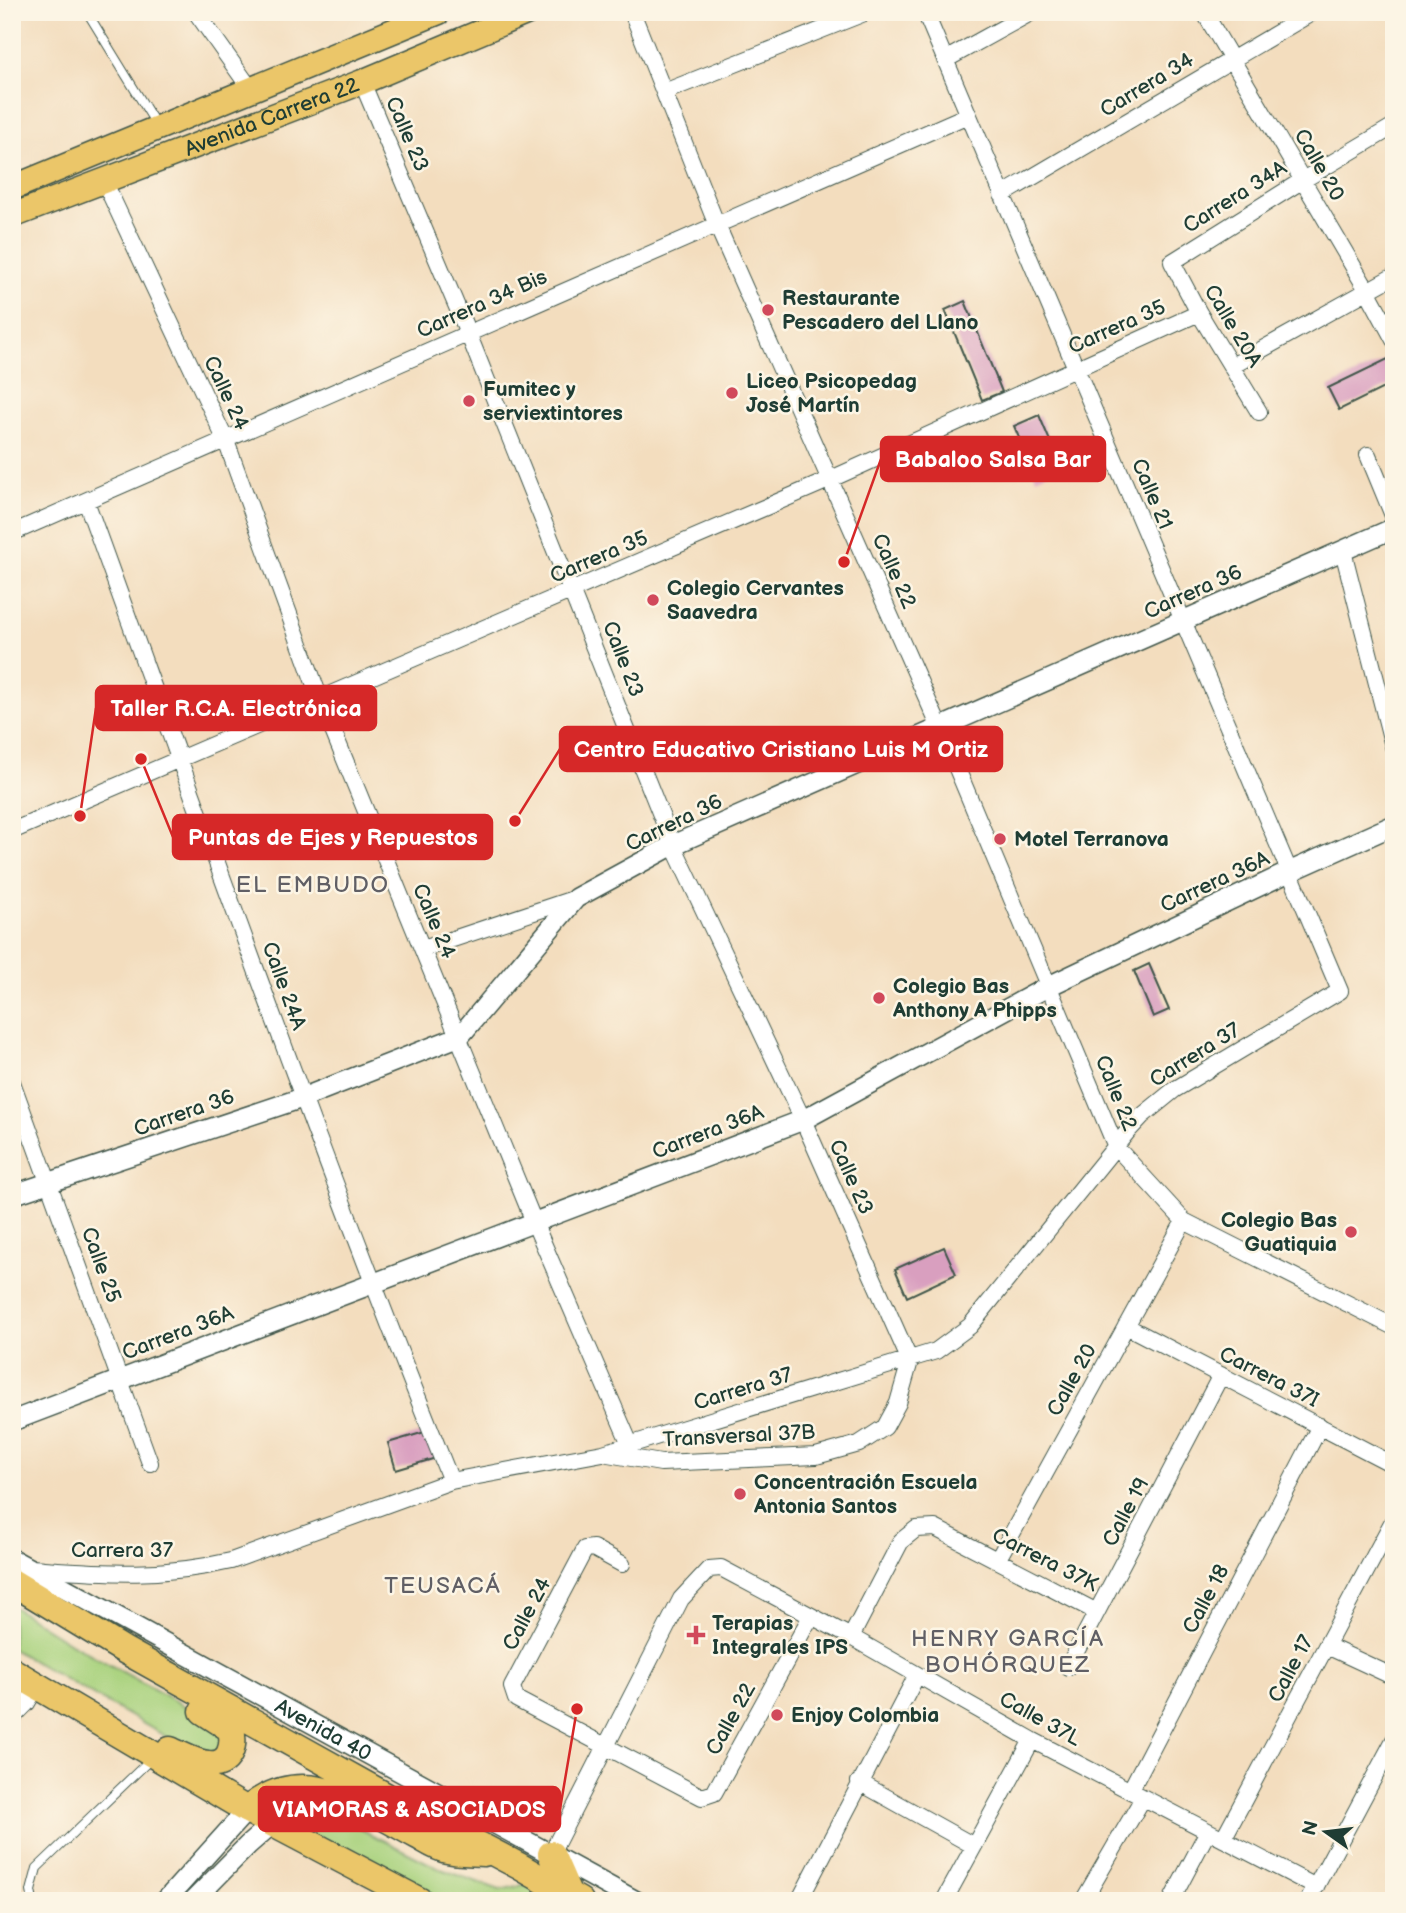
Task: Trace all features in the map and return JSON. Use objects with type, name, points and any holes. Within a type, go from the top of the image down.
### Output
[{"type":"highway","name":"Avenida 40","points":[[18,1569],[124,1650],[386,1797],[574,1898]]},
{"type":"highway","points":[[115,1734],[143,1738],[210,1765],[231,1754],[234,1742],[231,1729],[145,1681],[124,1650]]},
{"type":"highway","points":[[12,1671],[247,1810],[420,1901]]},
{"type":"highway","points":[[247,1810],[272,1793],[292,1787],[314,1787],[338,1794],[445,1850],[496,1854]]},
{"type":"highway","points":[[551,1854],[574,1898]]},
{"type":"main road","name":"Avenida Carrera 22","points":[[12,188],[439,12]]},
{"type":"main road","name":"Avenida Carrera 22","points":[[12,216],[362,82],[528,12]]},
{"type":"street","points":[[196,12],[252,91]]},
{"type":"street","name":"Calle 22","points":[[632,12],[716,223],[940,728],[1116,1147],[1184,1221]]},
{"type":"street","points":[[664,92],[867,12]]},
{"type":"street","name":"Calle 21","points":[[925,12],[1340,991]]},
{"type":"street","points":[[945,60],[1032,12]]},
{"type":"street","name":"Calle 20","points":[[1204,12],[1394,340]]},
{"type":"street","name":"Carrera 34","points":[[1002,195],[1313,12]]},
{"type":"street","name":"Calle 23","points":[[362,82],[468,333],[673,845],[803,1120],[910,1360]]},
{"type":"street","name":"Carrera 34 Bis","points":[[12,533],[968,115]]},
{"type":"street","name":"Carrera 34A","points":[[1172,262],[1394,126]]},
{"type":"street","name":"Calle 24","points":[[104,181],[226,441],[320,699],[534,1222],[630,1444]]},
{"type":"street","name":"Calle 20A","points":[[1172,262],[1199,313],[1259,412]]},
{"type":"street","points":[[1232,366],[1394,276]]},
{"type":"street","name":"Carrera 35","points":[[12,831],[831,479],[1199,313]]},
{"type":"street","points":[[1368,455],[1394,518]]},
{"type":"street","name":"Calle 24A","points":[[86,501],[302,1098],[372,1284],[451,1481]]},
{"type":"street","name":"Carrera 36","points":[[12,1195],[302,1098],[460,1036],[576,898],[673,845],[1394,528]]},
{"type":"street","points":[[1343,551],[1394,750]]},
{"type":"street","name":"Carrera 36A","points":[[12,1420],[803,1120],[1049,986],[1394,825]]},
{"type":"street","points":[[424,949],[576,898]]},
{"type":"street","name":"Carrera 37","points":[[18,1569],[131,1575],[206,1567],[231,1561],[451,1481],[603,1453],[936,1351],[971,1326],[1142,1116],[1174,1090],[1340,991]]},
{"type":"street","name":"Calle 25","points":[[12,1082],[150,1463]]},
{"type":"street","points":[[1184,1221],[1394,1328]]},
{"type":"street","name":"Calle 20","points":[[998,1559],[1184,1221]]},
{"type":"street","name":"Carrera 37I","points":[[1126,1326],[1394,1465]]},
{"type":"street","name":"Transversal 37B","points":[[603,1453],[661,1463],[816,1456],[859,1444],[885,1427],[898,1403],[910,1360]]},
{"type":"street","name":"Calle 19","points":[[1068,1667],[1221,1375]]},
{"type":"street","name":"Calle 18","points":[[1083,1901],[1320,1426]]},
{"type":"street","name":"Calle 17","points":[[1171,1901],[1216,1835],[1327,1646],[1394,1519]]},
{"type":"street","name":"Carrera 37K","points":[[851,1637],[901,1541],[916,1529],[935,1528],[1097,1612]]},
{"type":"street","name":"Calle 24","points":[[606,1749],[516,1699],[512,1687],[584,1549],[593,1548],[622,1564]]},
{"type":"street","name":"Calle 37L","points":[[606,1749],[681,1599],[709,1569],[721,1568],[851,1637],[1032,1740],[1216,1835],[1312,1894]]},
{"type":"street","name":"Avenida 40","points":[[18,1569],[636,1901]]},
{"type":"street","name":"Calle 22","points":[[606,1749],[702,1797],[714,1793],[811,1616]]},
{"type":"street","points":[[1327,1646],[1394,1678]]},
{"type":"street","points":[[799,1901],[916,1675]]},
{"type":"street","points":[[12,1718],[27,1703],[37,1686]]},
{"type":"street","points":[[944,1901],[1032,1740]]},
{"type":"street","points":[[1312,1894],[1394,1740]]},
{"type":"street","points":[[551,1854],[606,1749]]},
{"type":"street","points":[[859,1782],[974,1846]]},
{"type":"street","points":[[165,1901],[247,1810]]},
{"type":"street","points":[[193,1901],[247,1844],[273,1823]]},
{"type":"lane","points":[[87,12],[159,129]]},
{"type":"lane","points":[[33,1901],[31,1891],[37,1868],[154,1756]]},
{"type":"green space","points":[[12,1606],[72,1644],[195,1712],[224,1734],[222,1755],[195,1753],[12,1649]]},
{"type":"green space","points":[[303,1800],[438,1868],[500,1890],[527,1884],[557,1901],[434,1901],[298,1831],[287,1821],[287,1808],[294,1802]]},
{"type":"building","points":[[965,301],[1002,392],[982,400],[945,310]]},
{"type":"building","points":[[1394,356],[1394,383],[1339,410],[1328,388]]},
{"type":"building","points":[[1039,415],[1061,467],[1036,478],[1014,426]]},
{"type":"building","points":[[1149,964],[1169,1010],[1153,1017],[1134,971]]},
{"type":"building","points":[[944,1247],[956,1274],[907,1297],[895,1269]]},
{"type":"building","points":[[428,1431],[436,1458],[396,1470],[388,1443]]},
{"type":"place","name":"Restaurante Pescadero del Llano","points":[[768,310]]},
{"type":"place","name":"Liceo Psicopedag José Martín","points":[[732,393]]},
{"type":"place","name":"Fumitec y serviextintores","points":[[469,401]]},
{"type":"place","name":"Babaloo Salsa Bar","points":[[844,562]]},
{"type":"place","name":"Colegio Cervantes Saavedra","points":[[653,600]]},
{"type":"place","name":"Puntas de Ejes y Repuestos","points":[[141,759]]},
{"type":"place","name":"Taller R.C.A. Electrónica","points":[[80,816]]},
{"type":"place","name":"Centro Educativo Cristiano Luis M Ortiz","points":[[515,821]]},
{"type":"place","name":"Motel Terranova","points":[[1000,839]]},
{"type":"place","name":"Colegio Bas Anthony A Phipps","points":[[879,998]]},
{"type":"place","name":"Colegio Bas Guatiquia","points":[[1351,1232]]},
{"type":"place","name":"Concentración Escuela Antonia Santos","points":[[740,1494]]},
{"type":"place","name":"Terapias Integrales IPS","points":[[696,1635]]},
{"type":"place","name":"VIAMORAS & ASOCIADOS","points":[[577,1709]]},
{"type":"place","name":"Enjoy Colombia","points":[[777,1715]]},
{"type":"district","name":"EL EMBUDO","points":[[313,885]]},
{"type":"district","name":"TEUSACÁ","points":[[443,1586]]},
{"type":"district","name":"HENRY GARCÍA BOHÓRQUEZ","points":[[1008,1652]]}]
